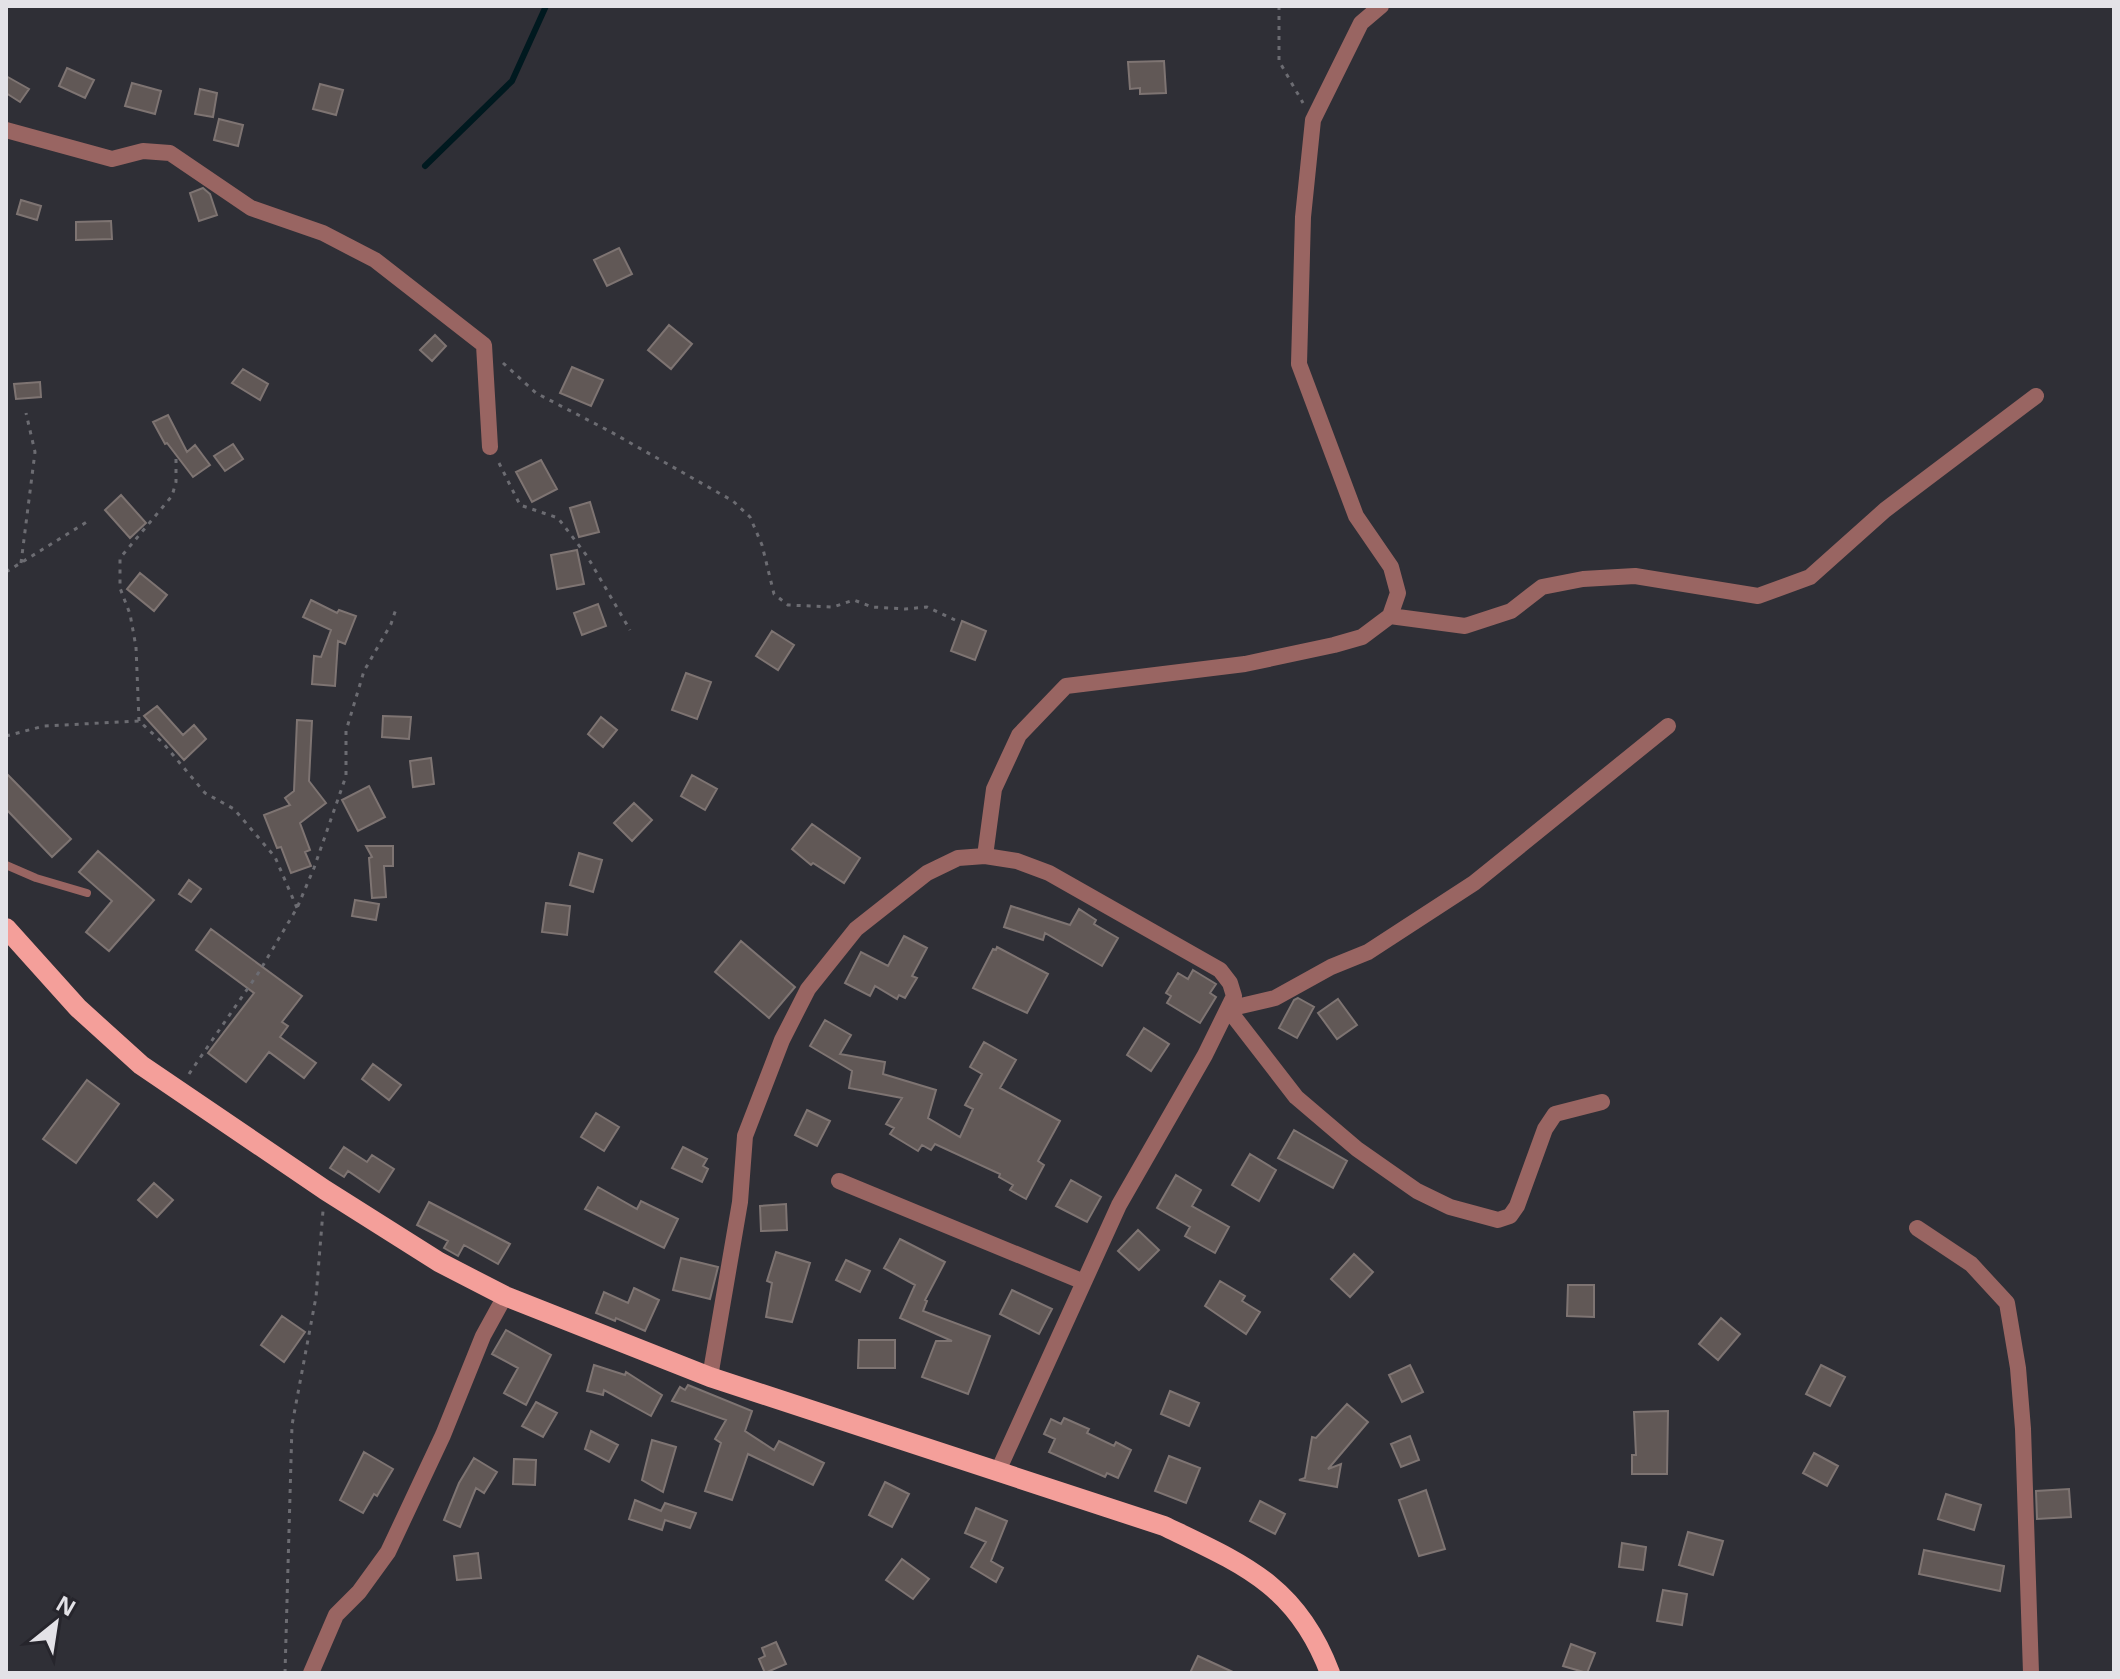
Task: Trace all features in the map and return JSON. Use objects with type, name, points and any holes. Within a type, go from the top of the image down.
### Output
[{"type":"main road","points":[[6,928],[112,1041],[325,1190],[439,1262],[505,1296],[710,1377],[1164,1526],[1234,1559],[1274,1586],[1300,1616],[1330,1673]]},
{"type":"street","points":[[985,856],[994,789],[1019,735],[1066,686],[1245,664],[1334,645],[1362,637],[1390,616],[1398,593],[1391,567],[1356,516],[1299,364],[1303,217],[1313,120],[1361,23],[1381,6]]},
{"type":"street","points":[[6,130],[112,159],[143,151],[170,153],[251,208],[323,233],[375,260],[484,345],[490,447]]},
{"type":"street","points":[[1390,616],[1465,626],[1511,611],[1542,587],[1583,579],[1635,576],[1758,596],[1810,577],[1885,510],[2036,396]]},
{"type":"street","points":[[1228,1009],[1275,998],[1331,967],[1368,952],[1474,883],[1668,726]]},
{"type":"street","points":[[710,1377],[740,1202],[745,1136],[782,1040],[808,989],[856,929],[927,873],[958,858],[985,856],[1017,861],[1049,873],[1220,970],[1233,989],[1234,996],[1205,1055],[1119,1205],[998,1471]]},
{"type":"street","points":[[1228,1009],[1296,1097],[1357,1149],[1417,1191],[1450,1207],[1498,1220],[1510,1216],[1517,1206],[1545,1129],[1555,1114],[1602,1102]]},
{"type":"street","points":[[839,1181],[1084,1282]]},
{"type":"street","points":[[1917,1228],[1971,1264],[2007,1303],[2018,1368],[2023,1429],[2031,1673]]},
{"type":"street","points":[[311,1673],[336,1615],[359,1592],[388,1552],[443,1435],[483,1336],[505,1296]]},
{"type":"lane","points":[[6,865],[36,878],[87,893]]},
{"type":"path","points":[[1279,6],[1279,61],[1313,120]]},
{"type":"path","points":[[484,345],[536,393],[733,501],[750,517],[762,545],[774,594],[788,605],[833,607],[854,600],[872,607],[927,607],[955,620]]},
{"type":"path","points":[[21,563],[35,452],[26,413]]},
{"type":"path","points":[[490,447],[520,505],[558,518],[587,556],[630,630]]},
{"type":"path","points":[[176,453],[176,482],[172,496],[120,558],[120,588],[130,614],[136,647],[139,721],[163,743],[205,793],[234,809],[275,857],[297,908]]},
{"type":"path","points":[[6,572],[90,520]]},
{"type":"path","points":[[178,1090],[259,972],[297,908],[346,776],[346,731],[364,671],[396,609]]},
{"type":"path","points":[[6,736],[44,726],[139,721]]},
{"type":"path","points":[[285,1673],[292,1425],[316,1297],[325,1190]]},
{"type":"building","points":[[1164,61],[1166,93],[1140,94],[1140,88],[1130,89],[1128,62]]},
{"type":"building","points":[[67,68],[94,80],[85,98],[59,86]]},
{"type":"building","points":[[6,76],[29,89],[20,102],[6,93]]},
{"type":"building","points":[[132,83],[161,91],[155,114],[125,106]]},
{"type":"building","points":[[320,84],[343,90],[336,115],[313,109]]},
{"type":"building","points":[[200,89],[217,93],[213,117],[195,114]]},
{"type":"building","points":[[219,119],[243,125],[238,146],[214,140]]},
{"type":"building","points":[[203,188],[210,194],[217,215],[199,221],[190,193]]},
{"type":"building","points":[[21,200],[41,206],[37,220],[17,214]]},
{"type":"building","points":[[111,221],[112,239],[76,240],[76,222]]},
{"type":"building","points":[[619,248],[632,274],[607,286],[594,260]]},
{"type":"building","points":[[669,325],[692,344],[671,369],[648,350]]},
{"type":"building","points":[[435,335],[446,346],[432,361],[420,350]]},
{"type":"building","points":[[572,367],[603,380],[591,406],[560,393]]},
{"type":"building","points":[[243,369],[268,384],[260,400],[232,383]]},
{"type":"building","points":[[40,382],[41,397],[16,399],[14,384]]},
{"type":"building","points":[[168,415],[187,452],[195,445],[210,465],[193,477],[165,444],[153,422]]},
{"type":"building","points":[[233,444],[243,459],[225,471],[214,456]]},
{"type":"building","points":[[541,460],[557,489],[532,502],[516,472]]},
{"type":"building","points":[[121,495],[146,523],[130,538],[105,510]]},
{"type":"building","points":[[590,502],[599,532],[579,537],[570,508]]},
{"type":"building","points":[[577,550],[584,584],[557,589],[551,555]]},
{"type":"building","points":[[140,573],[167,595],[154,611],[127,589]]},
{"type":"building","points":[[311,600],[337,613],[339,610],[356,616],[345,644],[338,641],[335,686],[312,684],[314,656],[321,657],[331,630],[303,617]]},
{"type":"building","points":[[598,604],[606,626],[582,635],[574,613]]},
{"type":"building","points":[[962,621],[986,631],[975,660],[951,651]]},
{"type":"building","points":[[772,631],[794,645],[778,670],[756,656]]},
{"type":"building","points":[[686,673],[711,682],[697,719],[672,710]]},
{"type":"building","points":[[157,706],[183,735],[194,725],[206,739],[184,760],[144,716]]},
{"type":"building","points":[[383,716],[411,717],[409,739],[382,737]]},
{"type":"building","points":[[601,717],[617,730],[603,747],[588,734]]},
{"type":"building","points":[[297,720],[312,721],[309,781],[326,803],[300,823],[310,850],[305,852],[311,866],[291,873],[264,815],[290,805],[285,798],[294,791]]},
{"type":"building","points":[[431,758],[434,784],[413,787],[410,761]]},
{"type":"building","points":[[6,773],[71,839],[52,857],[6,809]]},
{"type":"building","points":[[692,775],[717,789],[705,810],[681,796]]},
{"type":"building","points":[[369,786],[385,817],[358,831],[342,800]]},
{"type":"building","points":[[634,803],[652,820],[632,841],[614,823]]},
{"type":"building","points":[[812,824],[860,858],[844,883],[813,863],[811,865],[792,849]]},
{"type":"building","points":[[366,846],[393,846],[393,866],[384,866],[386,897],[372,898],[369,858],[372,857]]},
{"type":"building","points":[[98,851],[154,900],[109,951],[86,932],[112,901],[79,872]]},
{"type":"building","points":[[579,853],[602,860],[593,892],[570,885]]},
{"type":"building","points":[[189,880],[201,889],[191,902],[179,894]]},
{"type":"building","points":[[355,900],[379,904],[376,920],[352,916]]},
{"type":"building","points":[[546,903],[570,906],[567,935],[542,932]]},
{"type":"building","points":[[1011,906],[1070,925],[1079,909],[1096,920],[1094,924],[1118,938],[1102,966],[1045,933],[1043,940],[1004,927]]},
{"type":"building","points":[[211,929],[302,996],[282,1022],[288,1026],[280,1037],[316,1063],[304,1078],[269,1052],[246,1082],[208,1053],[254,993],[196,950]]},
{"type":"building","points":[[904,936],[927,948],[912,976],[917,978],[905,998],[899,995],[897,999],[875,986],[870,996],[845,983],[861,952],[888,966]]},
{"type":"building","points":[[741,941],[795,987],[769,1018],[715,972]]},
{"type":"building","points":[[997,947],[1048,974],[1027,1013],[973,988],[993,949]]},
{"type":"building","points":[[1193,970],[1216,984],[1210,993],[1216,997],[1200,1023],[1167,1003],[1171,996],[1166,993],[1178,973],[1188,979]]},
{"type":"building","points":[[1298,998],[1314,1007],[1297,1038],[1279,1028]]},
{"type":"building","points":[[1338,999],[1357,1025],[1337,1039],[1318,1013]]},
{"type":"building","points":[[825,1020],[851,1035],[840,1054],[885,1062],[883,1074],[936,1090],[928,1118],[960,1137],[973,1109],[965,1105],[982,1074],[970,1067],[984,1042],[1016,1060],[1000,1088],[1060,1121],[1038,1161],[1044,1165],[1026,1199],[1010,1190],[1013,1185],[999,1177],[1000,1174],[935,1144],[931,1150],[922,1145],[918,1151],[890,1134],[894,1128],[886,1124],[902,1098],[849,1088],[852,1071],[810,1046]]},
{"type":"building","points":[[1144,1028],[1169,1044],[1151,1071],[1127,1055]]},
{"type":"building","points":[[373,1064],[401,1085],[389,1100],[362,1079]]},
{"type":"building","points":[[87,1080],[119,1104],[76,1163],[43,1139]]},
{"type":"building","points":[[807,1110],[830,1121],[817,1146],[795,1135]]},
{"type":"building","points":[[596,1113],[619,1127],[604,1151],[581,1137]]},
{"type":"building","points":[[1294,1130],[1347,1161],[1333,1188],[1278,1158]]},
{"type":"building","points":[[344,1147],[367,1162],[372,1155],[394,1169],[379,1192],[348,1171],[344,1177],[330,1168]]},
{"type":"building","points":[[683,1147],[707,1159],[703,1166],[708,1169],[702,1182],[672,1168]]},
{"type":"building","points":[[1250,1154],[1276,1170],[1259,1201],[1232,1185]]},
{"type":"building","points":[[1176,1175],[1201,1190],[1192,1206],[1229,1227],[1215,1253],[1185,1236],[1190,1227],[1157,1208]]},
{"type":"building","points":[[1071,1180],[1101,1197],[1087,1222],[1056,1206]]},
{"type":"building","points":[[154,1183],[173,1200],[157,1217],[138,1200]]},
{"type":"building","points":[[598,1187],[637,1209],[641,1201],[678,1219],[664,1248],[585,1209]]},
{"type":"building","points":[[429,1202],[510,1244],[498,1264],[464,1245],[458,1256],[444,1248],[448,1241],[417,1225]]},
{"type":"building","points":[[786,1204],[787,1230],[761,1231],[760,1206]]},
{"type":"building","points":[[1138,1230],[1159,1250],[1139,1270],[1118,1251]]},
{"type":"building","points":[[900,1239],[945,1262],[925,1300],[923,1311],[990,1336],[968,1394],[922,1377],[936,1341],[952,1341],[900,1318],[915,1285],[884,1268]]},
{"type":"building","points":[[776,1252],[810,1263],[792,1322],[766,1317],[772,1283],[767,1281]]},
{"type":"building","points":[[1354,1254],[1373,1272],[1350,1297],[1331,1279]]},
{"type":"building","points":[[681,1258],[718,1267],[710,1299],[673,1290]]},
{"type":"building","points":[[846,1260],[870,1271],[860,1292],[836,1280]]},
{"type":"building","points":[[1220,1281],[1245,1296],[1242,1301],[1260,1312],[1246,1334],[1205,1306]]},
{"type":"building","points":[[1568,1285],[1594,1285],[1594,1317],[1567,1316]]},
{"type":"building","points":[[634,1288],[659,1300],[645,1331],[596,1313],[604,1292],[628,1303]]},
{"type":"building","points":[[1012,1290],[1052,1309],[1039,1334],[1000,1314]]},
{"type":"building","points":[[282,1316],[305,1332],[284,1362],[261,1345]]},
{"type":"building","points":[[1721,1318],[1740,1334],[1718,1360],[1699,1344]]},
{"type":"building","points":[[506,1330],[551,1355],[526,1405],[504,1393],[518,1368],[492,1354]]},
{"type":"building","points":[[859,1340],[895,1340],[895,1368],[858,1368]]},
{"type":"building","points":[[594,1365],[625,1375],[626,1372],[662,1395],[651,1416],[604,1390],[603,1395],[587,1391]]},
{"type":"building","points":[[1410,1365],[1423,1392],[1402,1402],[1389,1375]]},
{"type":"building","points":[[1821,1365],[1845,1377],[1830,1406],[1806,1394]]},
{"type":"building","points":[[688,1385],[752,1411],[745,1431],[774,1450],[779,1441],[824,1463],[813,1485],[748,1454],[732,1500],[705,1491],[721,1443],[715,1439],[726,1420],[672,1401],[680,1387],[685,1390]]},
{"type":"building","points":[[1170,1391],[1199,1403],[1189,1426],[1161,1414]]},
{"type":"building","points":[[536,1402],[557,1413],[543,1437],[522,1426]]},
{"type":"building","points":[[1347,1404],[1368,1422],[1328,1469],[1341,1464],[1337,1487],[1299,1480],[1305,1478],[1312,1437],[1316,1438]]},
{"type":"building","points":[[1668,1411],[1667,1474],[1632,1474],[1632,1455],[1636,1455],[1634,1412]]},
{"type":"building","points":[[1064,1418],[1089,1429],[1087,1433],[1114,1446],[1116,1442],[1131,1450],[1118,1478],[1107,1473],[1105,1477],[1049,1452],[1055,1439],[1044,1434],[1051,1419],[1061,1424]]},
{"type":"building","points":[[591,1431],[618,1445],[609,1462],[585,1449]]},
{"type":"building","points":[[1410,1436],[1419,1460],[1401,1467],[1391,1444]]},
{"type":"building","points":[[652,1440],[676,1447],[663,1492],[642,1480]]},
{"type":"building","points":[[364,1452],[393,1469],[363,1513],[340,1500]]},
{"type":"building","points":[[1814,1453],[1838,1466],[1827,1486],[1803,1473]]},
{"type":"building","points":[[1169,1456],[1200,1468],[1186,1503],[1155,1491]]},
{"type":"building","points":[[474,1458],[497,1472],[484,1493],[476,1488],[460,1527],[444,1520],[459,1483]]},
{"type":"building","points":[[514,1459],[536,1460],[535,1485],[513,1484]]},
{"type":"building","points":[[885,1482],[909,1494],[892,1527],[869,1515]]},
{"type":"building","points":[[2069,1489],[2071,1517],[2037,1519],[2036,1491]]},
{"type":"building","points":[[1426,1490],[1445,1549],[1419,1556],[1399,1500]]},
{"type":"building","points":[[1946,1494],[1981,1505],[1974,1530],[1938,1519]]},
{"type":"building","points":[[635,1500],[661,1511],[665,1503],[696,1513],[690,1528],[665,1520],[662,1530],[629,1519]]},
{"type":"building","points":[[1260,1501],[1285,1514],[1275,1534],[1250,1521]]},
{"type":"building","points":[[976,1508],[1007,1521],[991,1561],[1003,1568],[996,1582],[971,1567],[986,1542],[965,1533]]},
{"type":"building","points":[[1688,1532],[1723,1541],[1713,1575],[1679,1565]]},
{"type":"building","points":[[1622,1543],[1646,1547],[1643,1570],[1619,1567]]},
{"type":"building","points":[[1924,1550],[2004,1566],[2000,1591],[1919,1574]]},
{"type":"building","points":[[478,1553],[481,1578],[457,1580],[454,1556]]},
{"type":"building","points":[[902,1559],[929,1579],[913,1599],[886,1580]]},
{"type":"building","points":[[1663,1590],[1687,1594],[1682,1625],[1657,1621]]},
{"type":"building","points":[[776,1642],[786,1664],[765,1673],[759,1659],[765,1656],[762,1648]]},
{"type":"building","points":[[1571,1644],[1595,1653],[1587,1673],[1563,1666]]},
{"type":"building","points":[[1198,1656],[1235,1673],[1190,1673]]},
{"type":"waterway","points":[[425,166],[512,81],[546,6]]}]
